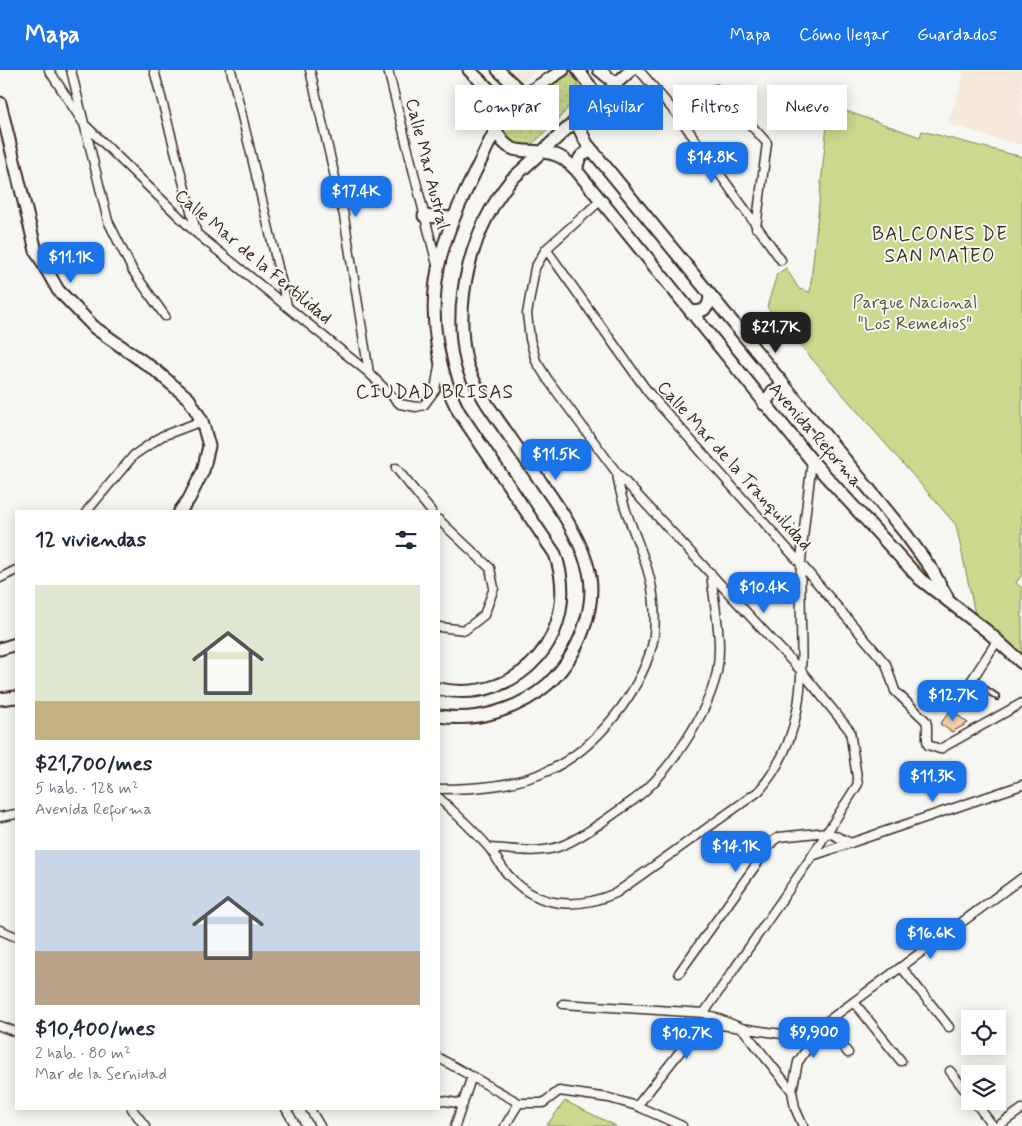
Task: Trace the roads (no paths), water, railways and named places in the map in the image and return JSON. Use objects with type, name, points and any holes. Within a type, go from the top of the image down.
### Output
[{"type":"main road","points":[[470,70],[485,85]]},
{"type":"main road","points":[[480,80],[490,76],[494,70]]},
{"type":"main road","points":[[498,70],[514,85]]},
{"type":"main road","points":[[540,85],[563,70]]},
{"type":"main road","points":[[578,70],[589,85]]},
{"type":"main road","points":[[599,70],[615,83],[631,70]]},
{"type":"main road","points":[[0,103],[36,251],[58,290],[95,328],[155,370],[189,399],[202,421],[209,446],[203,471],[190,499],[181,510]]},
{"type":"main road","points":[[440,716],[455,718],[492,714],[539,692],[557,675],[573,654],[583,629],[588,608],[590,587],[588,566],[570,522],[475,384],[466,360],[462,326],[461,297],[466,273],[490,211],[511,180],[569,126]]},
{"type":"main road","points":[[440,689],[456,693],[491,688],[520,674],[548,643],[559,620],[563,589],[561,569],[555,554],[459,412],[449,394],[440,362],[433,294],[437,265],[453,218],[496,130]]},
{"type":"main road","name":"Avenida Reforma","points":[[496,130],[500,140],[514,150],[542,151],[566,160],[577,171],[812,461],[920,579],[1022,663]]},
{"type":"main road","name":"Avenida Reforma","points":[[580,130],[594,152],[904,533],[932,570],[950,603]]},
{"type":"main road","points":[[577,171],[579,159],[583,154],[594,152]]},
{"type":"main road","points":[[424,216],[453,218]]},
{"type":"main road","points":[[692,311],[702,311],[706,308],[709,304],[709,293]]},
{"type":"main road","points":[[764,404],[773,391],[785,386]]},
{"type":"main road","points":[[0,649],[15,644]]},
{"type":"main road","points":[[0,699],[15,697]]},
{"type":"street","name":"Calle Mar de la Fertilidad","points":[[49,70],[84,124],[196,233],[369,372],[400,404],[416,408],[424,405],[435,390],[440,362]]},
{"type":"street","points":[[71,70],[108,221],[134,271],[165,316]]},
{"type":"street","points":[[154,70],[196,233]]},
{"type":"street","points":[[231,70],[287,305]]},
{"type":"street","points":[[310,70],[344,216],[369,372]]},
{"type":"street","name":"Calle Mar Austral","points":[[388,70],[437,265]]},
{"type":"street","points":[[639,70],[673,110]]},
{"type":"street","points":[[688,130],[756,228],[781,260]]},
{"type":"street","points":[[755,130],[767,143],[756,228]]},
{"type":"street","points":[[600,201],[546,249],[536,268],[527,314],[530,339],[536,361],[617,473],[802,672],[850,731],[858,784],[812,856],[704,1013]]},
{"type":"street","name":"Calle Mar de la Tranquilidad","points":[[546,249],[648,392],[801,564],[886,664],[895,691],[900,699],[926,721],[928,726],[928,745],[940,749],[1022,703]]},
{"type":"street","points":[[87,510],[134,455],[162,436],[202,421]]},
{"type":"street","points":[[440,799],[490,848],[510,878],[530,893],[546,900],[562,904],[581,905],[596,902],[616,893],[741,805],[771,776],[792,737],[798,709],[802,672],[801,564],[812,461]]},
{"type":"street","points":[[396,468],[430,510]]},
{"type":"street","points":[[440,789],[473,789],[513,783],[550,770],[578,752],[604,728],[644,670],[653,644],[654,604],[648,568],[618,487],[617,473]]},
{"type":"street","points":[[440,521],[490,568],[494,588],[484,615],[466,630],[440,627]]},
{"type":"street","points":[[0,578],[15,570]]},
{"type":"street","points":[[490,848],[540,851],[558,847],[577,839],[636,798],[655,781],[673,758],[705,704],[717,672],[719,650],[711,573]]},
{"type":"street","points":[[957,703],[997,641]]},
{"type":"street","points":[[812,856],[1022,785]]},
{"type":"street","points":[[0,817],[15,814]]},
{"type":"street","points":[[680,973],[772,841],[779,837],[828,832],[851,843]]},
{"type":"street","points":[[803,1126],[795,1108],[792,1091],[798,1062],[825,1023],[1022,878]]},
{"type":"street","points":[[0,930],[15,937]]},
{"type":"street","points":[[902,968],[949,1027]]},
{"type":"street","points":[[854,1002],[901,1061]]},
{"type":"street","points":[[563,1004],[704,1013],[742,1028],[792,1091]]},
{"type":"street","points":[[636,1106],[701,1025],[707,1023],[727,1028],[742,1028],[782,1034],[825,1023]]},
{"type":"street","points":[[825,1023],[848,1053]]},
{"type":"street","points":[[0,1026],[15,1032]]},
{"type":"street","points":[[440,1059],[519,1103],[543,1103],[559,1091],[609,1098],[636,1106],[682,1126]]},
{"type":"street","points":[[950,1072],[961,1086]]},
{"type":"street","points":[[454,1126],[472,1076]]},
{"type":"street","points":[[440,1100],[463,1104]]},
{"type":"street","points":[[505,1126],[519,1103]]},
{"type":"street","points":[[133,1110],[145,1126]]},
{"type":"street","points":[[287,1110],[296,1126]]},
{"type":"street","points":[[311,1110],[320,1126]]},
{"type":"street","points":[[981,1110],[993,1126]]},
{"type":"street","points":[[998,1126],[1020,1113]]},
{"type":"lane","points":[[971,679],[997,698]]},
{"type":"district","name":"BALCONES DE SAN MATEO","points":[[940,245]]},
{"type":"district","name":"CIUDAD BRISAS","points":[[435,392]]},
{"type":"park label","name":"Parque Nacional \"Los Remedios\"","points":[[915,313]]}]
